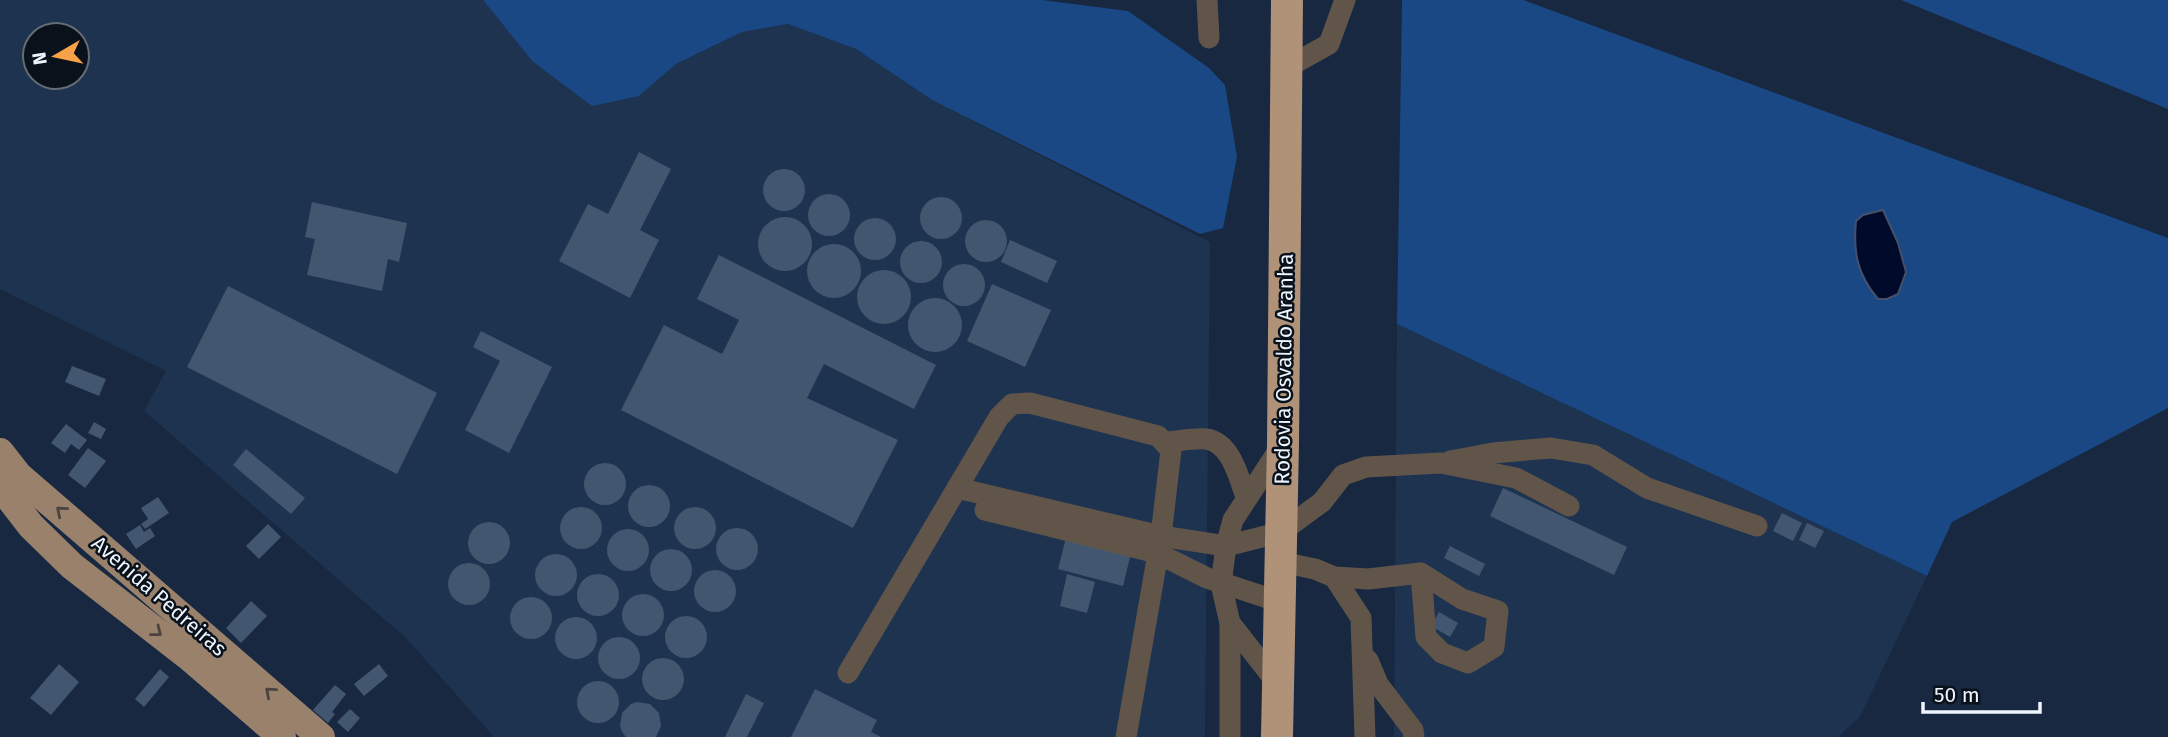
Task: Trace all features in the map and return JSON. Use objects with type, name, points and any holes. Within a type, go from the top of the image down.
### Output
[{"type":"highway","name":"Rodovia Osvaldo Aranha","points":[[1277,737],[1287,0]]},
{"type":"main road","name":"Avenida Pedreiras","points":[[0,452],[19,475],[321,737]]},
{"type":"main road","name":"Avenida Pedreiras","points":[[0,486],[31,526],[72,566],[190,657],[282,737]]},
{"type":"main road","points":[[115,598],[133,574]]},
{"type":"street","points":[[1207,0],[1209,38]]},
{"type":"street","points":[[1286,68],[1329,44],[1345,0]]},
{"type":"street","points":[[848,673],[999,417],[1012,404],[1030,403],[1158,436],[1171,450],[1159,545],[1126,737]]},
{"type":"street","points":[[1166,442],[1207,439],[1217,443],[1234,463],[1246,498]]},
{"type":"street","points":[[1230,737],[1230,623],[1220,584],[1226,546],[1233,520],[1283,443]]},
{"type":"street","points":[[1281,547],[1343,475],[1367,467],[1441,463],[1493,453],[1551,448],[1593,455],[1647,488],[1757,526]]},
{"type":"street","points":[[1441,463],[1516,478],[1569,506]]},
{"type":"street","points":[[953,494],[1159,545],[1281,547],[1334,578],[1368,579],[1420,573],[1462,599],[1498,611],[1494,647],[1468,663],[1441,653],[1426,638],[1420,573]]},
{"type":"street","points":[[1159,545],[1220,584],[1280,602]]},
{"type":"street","points":[[1334,578],[1361,618],[1365,737]]},
{"type":"street","points":[[1230,623],[1278,684]]},
{"type":"street","points":[[1363,648],[1378,684],[1413,730],[1414,737]]},
{"type":"shaded area","points":[[0,0],[483,0],[532,61],[639,96],[676,64],[742,32],[788,24],[856,49],[932,100],[1210,242],[1205,737],[494,737],[406,638],[144,411],[166,371],[0,289]]},
{"type":"shaded area","points":[[483,0],[1042,0],[1128,11],[1209,68],[1225,85],[1237,157],[1223,228],[1200,234],[932,100],[856,49],[788,24],[742,32],[676,64],[639,96],[592,106],[532,61]]},
{"type":"shaded area","points":[[1402,0],[1523,0],[2168,238],[2168,408],[1952,522],[1927,576],[1397,324]]},
{"type":"shaded area","points":[[1901,0],[2168,0],[2168,109]]},
{"type":"shaded area","points":[[1883,210],[1898,243],[1906,272],[1898,294],[1887,299],[1878,299],[1861,272],[1856,253],[1855,232],[1856,221],[1863,215]]},
{"type":"shaded area","points":[[1397,324],[1927,576],[1860,717],[1838,737],[1394,737]]},
{"type":"building","points":[[639,152],[671,169],[640,230],[659,240],[630,298],[559,261],[588,204],[608,214]]},
{"type":"building","points":[[784,169],[799,175],[805,190],[799,205],[784,211],[769,205],[763,190],[769,175]]},
{"type":"building","points":[[829,194],[844,200],[850,215],[844,230],[829,236],[814,230],[808,215],[814,200]]},
{"type":"building","points":[[941,197],[956,203],[962,218],[956,233],[941,239],[926,233],[920,218],[926,203]]},
{"type":"building","points":[[312,202],[407,223],[399,262],[388,259],[382,291],[307,275],[315,239],[305,237]]},
{"type":"building","points":[[785,217],[804,225],[812,244],[804,263],[785,271],[766,263],[758,244],[766,225]]},
{"type":"building","points":[[875,218],[890,224],[896,239],[890,254],[875,260],[860,254],[854,239],[860,224]]},
{"type":"building","points":[[986,220],[1001,226],[1007,241],[1001,256],[986,262],[971,256],[965,241],[971,226]]},
{"type":"building","points":[[1010,240],[1057,261],[1047,283],[1001,262]]},
{"type":"building","points":[[921,241],[936,247],[942,262],[936,277],[921,283],[906,277],[900,262],[906,247]]},
{"type":"building","points":[[834,244],[853,252],[861,271],[853,290],[834,298],[815,290],[807,271],[815,252]]},
{"type":"building","points":[[719,255],[936,365],[914,409],[824,364],[807,398],[898,440],[853,528],[621,410],[664,325],[722,354],[739,320],[697,299]]},
{"type":"building","points":[[964,264],[979,270],[985,285],[979,300],[964,306],[949,300],[943,285],[949,270]]},
{"type":"building","points":[[884,270],[903,278],[911,297],[903,316],[884,324],[865,316],[857,297],[865,278]]},
{"type":"building","points":[[992,284],[1051,310],[1025,367],[967,341]]},
{"type":"building","points":[[228,286],[437,393],[397,474],[187,367]]},
{"type":"building","points":[[935,298],[954,306],[962,325],[954,344],[935,352],[916,344],[908,325],[916,306]]},
{"type":"building","points":[[481,331],[552,367],[509,453],[465,430],[500,361],[473,347]]},
{"type":"building","points":[[72,366],[106,379],[99,396],[65,382]]},
{"type":"building","points":[[94,422],[106,429],[101,439],[88,433]]},
{"type":"building","points":[[66,424],[87,440],[79,450],[71,444],[65,453],[51,443]]},
{"type":"building","points":[[88,448],[106,461],[85,488],[68,475]]},
{"type":"building","points":[[246,449],[305,498],[291,514],[233,465]]},
{"type":"building","points":[[605,463],[620,469],[626,484],[620,499],[605,505],[590,499],[584,484],[590,469]]},
{"type":"building","points":[[649,485],[664,491],[670,506],[664,521],[649,527],[634,521],[628,506],[634,491]]},
{"type":"building","points":[[1503,488],[1627,547],[1614,575],[1490,516]]},
{"type":"building","points":[[158,497],[169,513],[145,529],[141,524],[148,519],[141,508]]},
{"type":"building","points":[[581,507],[596,513],[602,528],[596,543],[581,549],[566,543],[560,528],[566,513]]},
{"type":"building","points":[[695,507],[710,513],[716,528],[710,543],[695,549],[680,543],[674,528],[680,513]]},
{"type":"building","points":[[1074,507],[1138,524],[1123,586],[1058,569]]},
{"type":"building","points":[[1782,513],[1802,523],[1793,541],[1773,531]]},
{"type":"building","points":[[489,522],[504,528],[510,543],[504,558],[489,564],[474,558],[468,543],[474,528]]},
{"type":"building","points":[[1807,523],[1824,531],[1815,548],[1799,540]]},
{"type":"building","points":[[268,524],[281,537],[259,559],[246,546]]},
{"type":"building","points":[[140,525],[144,532],[150,528],[155,536],[136,549],[126,534]]},
{"type":"building","points":[[737,528],[752,534],[758,549],[752,564],[737,570],[722,564],[716,549],[722,534]]},
{"type":"building","points":[[628,529],[643,535],[649,550],[643,565],[628,571],[613,565],[607,550],[613,535]]},
{"type":"building","points":[[1450,546],[1485,564],[1479,576],[1444,558]]},
{"type":"building","points":[[671,549],[686,555],[692,570],[686,585],[671,591],[656,585],[650,570],[656,555]]},
{"type":"building","points":[[556,554],[571,560],[577,575],[571,590],[556,596],[541,590],[535,575],[541,560]]},
{"type":"building","points":[[469,563],[484,569],[490,584],[484,599],[469,605],[454,599],[448,584],[454,569]]},
{"type":"building","points":[[715,570],[730,576],[736,591],[730,606],[715,612],[700,606],[694,591],[700,576]]},
{"type":"building","points":[[598,574],[613,580],[619,595],[613,610],[598,616],[583,610],[577,595],[583,580]]},
{"type":"building","points":[[1067,574],[1095,582],[1087,613],[1060,606]]},
{"type":"building","points":[[643,594],[658,600],[664,615],[658,630],[643,636],[628,630],[622,615],[628,600]]},
{"type":"building","points":[[531,597],[546,603],[552,618],[546,633],[531,639],[516,633],[510,618],[516,603]]},
{"type":"building","points":[[251,601],[267,616],[241,643],[226,628]]},
{"type":"building","points":[[1439,612],[1458,623],[1450,637],[1431,626]]},
{"type":"building","points":[[686,616],[701,622],[707,637],[701,652],[686,658],[671,652],[665,637],[671,622]]},
{"type":"building","points":[[576,617],[591,623],[597,638],[591,653],[576,659],[561,653],[555,638],[561,623]]},
{"type":"building","points":[[619,637],[634,643],[640,658],[634,673],[619,679],[604,673],[598,658],[604,643]]},
{"type":"building","points":[[663,658],[678,664],[684,679],[678,694],[663,700],[648,694],[642,679],[648,664]]},
{"type":"building","points":[[59,664],[79,682],[51,715],[30,698]]},
{"type":"building","points":[[379,664],[388,676],[364,696],[354,684]]},
{"type":"building","points":[[160,669],[169,677],[144,707],[135,699]]},
{"type":"building","points":[[598,681],[613,687],[619,702],[613,717],[598,723],[583,717],[577,702],[583,687]]},
{"type":"building","points":[[335,685],[346,694],[332,712],[335,714],[328,723],[313,710]]},
{"type":"building","points":[[815,689],[877,720],[871,732],[881,737],[791,737]]},
{"type":"building","points":[[746,694],[764,703],[747,737],[725,737]]},
{"type":"building","points":[[637,702],[650,704],[659,713],[661,726],[656,737],[626,737],[622,732],[622,713]]},
{"type":"building","points":[[350,709],[360,718],[348,732],[337,722]]}]
